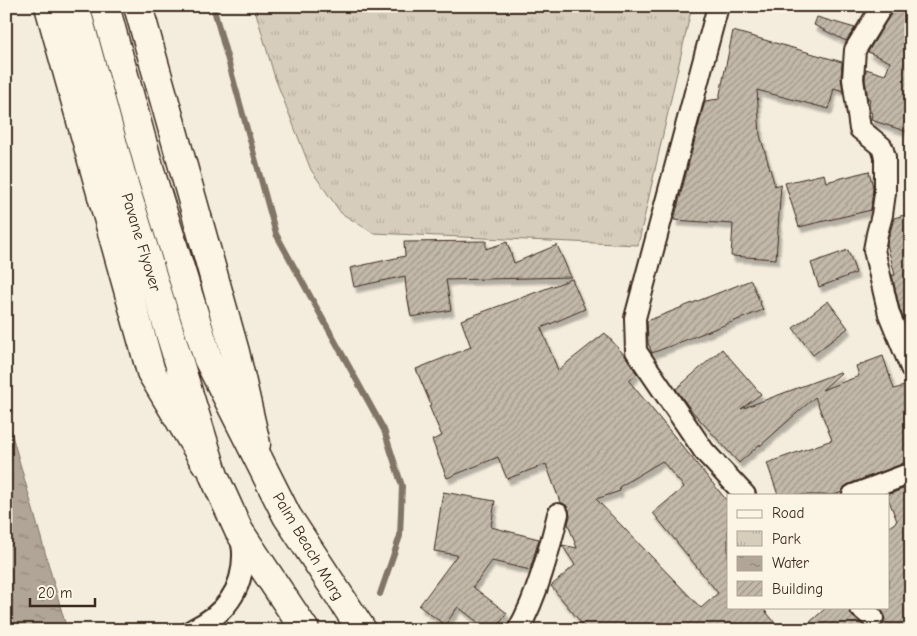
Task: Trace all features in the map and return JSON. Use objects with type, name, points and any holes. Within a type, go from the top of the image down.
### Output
[{"type":"main road","points":[[49,6],[150,372],[214,476],[239,531],[305,630]]},
{"type":"main road","name":"Pavane Flyover","points":[[75,6],[123,182],[214,476]]},
{"type":"main road","name":"Pavane Flyover","points":[[105,6],[151,174],[208,360],[260,460]]},
{"type":"main road","points":[[138,6],[235,352],[260,460]]},
{"type":"main road","name":"Palm Beach Marg","points":[[260,460],[287,516],[358,628]]},
{"type":"street","points":[[718,6],[635,318],[636,351],[704,451],[743,494]]},
{"type":"street","points":[[882,6],[855,50],[852,79],[860,129],[882,147],[885,157],[883,208],[874,250],[890,314],[911,368]]},
{"type":"street","points":[[856,494],[911,473]]},
{"type":"street","points":[[518,630],[534,596],[558,514]]},
{"type":"street","points":[[192,630],[216,615],[238,587],[242,570],[243,552],[239,531]]},
{"type":"green space","points":[[254,6],[692,6],[638,245],[373,233],[341,213],[311,170],[275,78]]},
{"type":"water","points":[[6,414],[67,630],[6,630]]},
{"type":"building","points":[[894,6],[898,6],[911,16],[911,133],[871,120],[870,99],[868,99],[865,79],[866,69],[885,75],[890,62],[868,52]]},
{"type":"building","points":[[817,17],[855,28],[846,41],[814,25]]},
{"type":"building","points":[[733,31],[842,62],[841,78],[843,91],[834,88],[829,109],[757,90],[760,135],[775,186],[781,184],[776,259],[731,256],[733,224],[674,220],[705,101],[719,99]]},
{"type":"building","points":[[869,171],[873,187],[871,210],[799,227],[785,183],[824,174],[826,182]]},
{"type":"building","points":[[911,213],[911,332],[909,332],[900,310],[892,275],[895,275],[887,244],[894,218]]},
{"type":"building","points":[[486,241],[486,249],[507,242],[514,263],[557,245],[571,277],[446,280],[451,310],[411,317],[405,276],[354,287],[350,268],[405,256],[404,242]]},
{"type":"building","points":[[848,250],[856,273],[819,287],[811,263]]},
{"type":"building","points":[[572,279],[585,309],[541,328],[558,370],[605,333],[627,358],[637,374],[629,381],[727,501],[727,608],[763,608],[781,630],[587,630],[551,586],[575,565],[562,545],[577,548],[568,524],[569,510],[566,505],[560,502],[546,464],[507,479],[498,457],[447,478],[432,440],[442,436],[416,369],[471,347],[461,320]],"holes":[[[662,461],[684,487],[653,513],[718,593],[701,608],[596,499],[620,491],[619,487]]]},
{"type":"building","points":[[751,280],[763,310],[652,353],[648,343],[647,321]]},
{"type":"building","points":[[828,301],[848,328],[813,355],[793,328]]},
{"type":"building","points":[[722,349],[761,394],[741,409],[841,373],[822,390],[859,376],[856,366],[883,356],[894,389],[911,384],[911,461],[849,484],[844,487],[842,492],[837,494],[778,494],[767,463],[832,440],[815,397],[739,463],[691,410],[676,389]]},
{"type":"building","points":[[911,486],[911,630],[870,630],[877,629],[885,620],[884,614],[880,608],[890,608],[890,526],[897,521],[890,503],[890,494]]},
{"type":"building","points":[[443,492],[495,501],[491,527],[539,539],[530,570],[492,561],[473,587],[507,613],[495,630],[488,630],[458,607],[445,625],[419,606],[457,555],[434,551]]},
{"type":"building","points":[[826,608],[848,608],[852,616],[870,630],[801,630]]},
{"type":"waterway","points":[[213,6],[276,234],[384,430],[402,486],[400,536],[380,594]]}]
